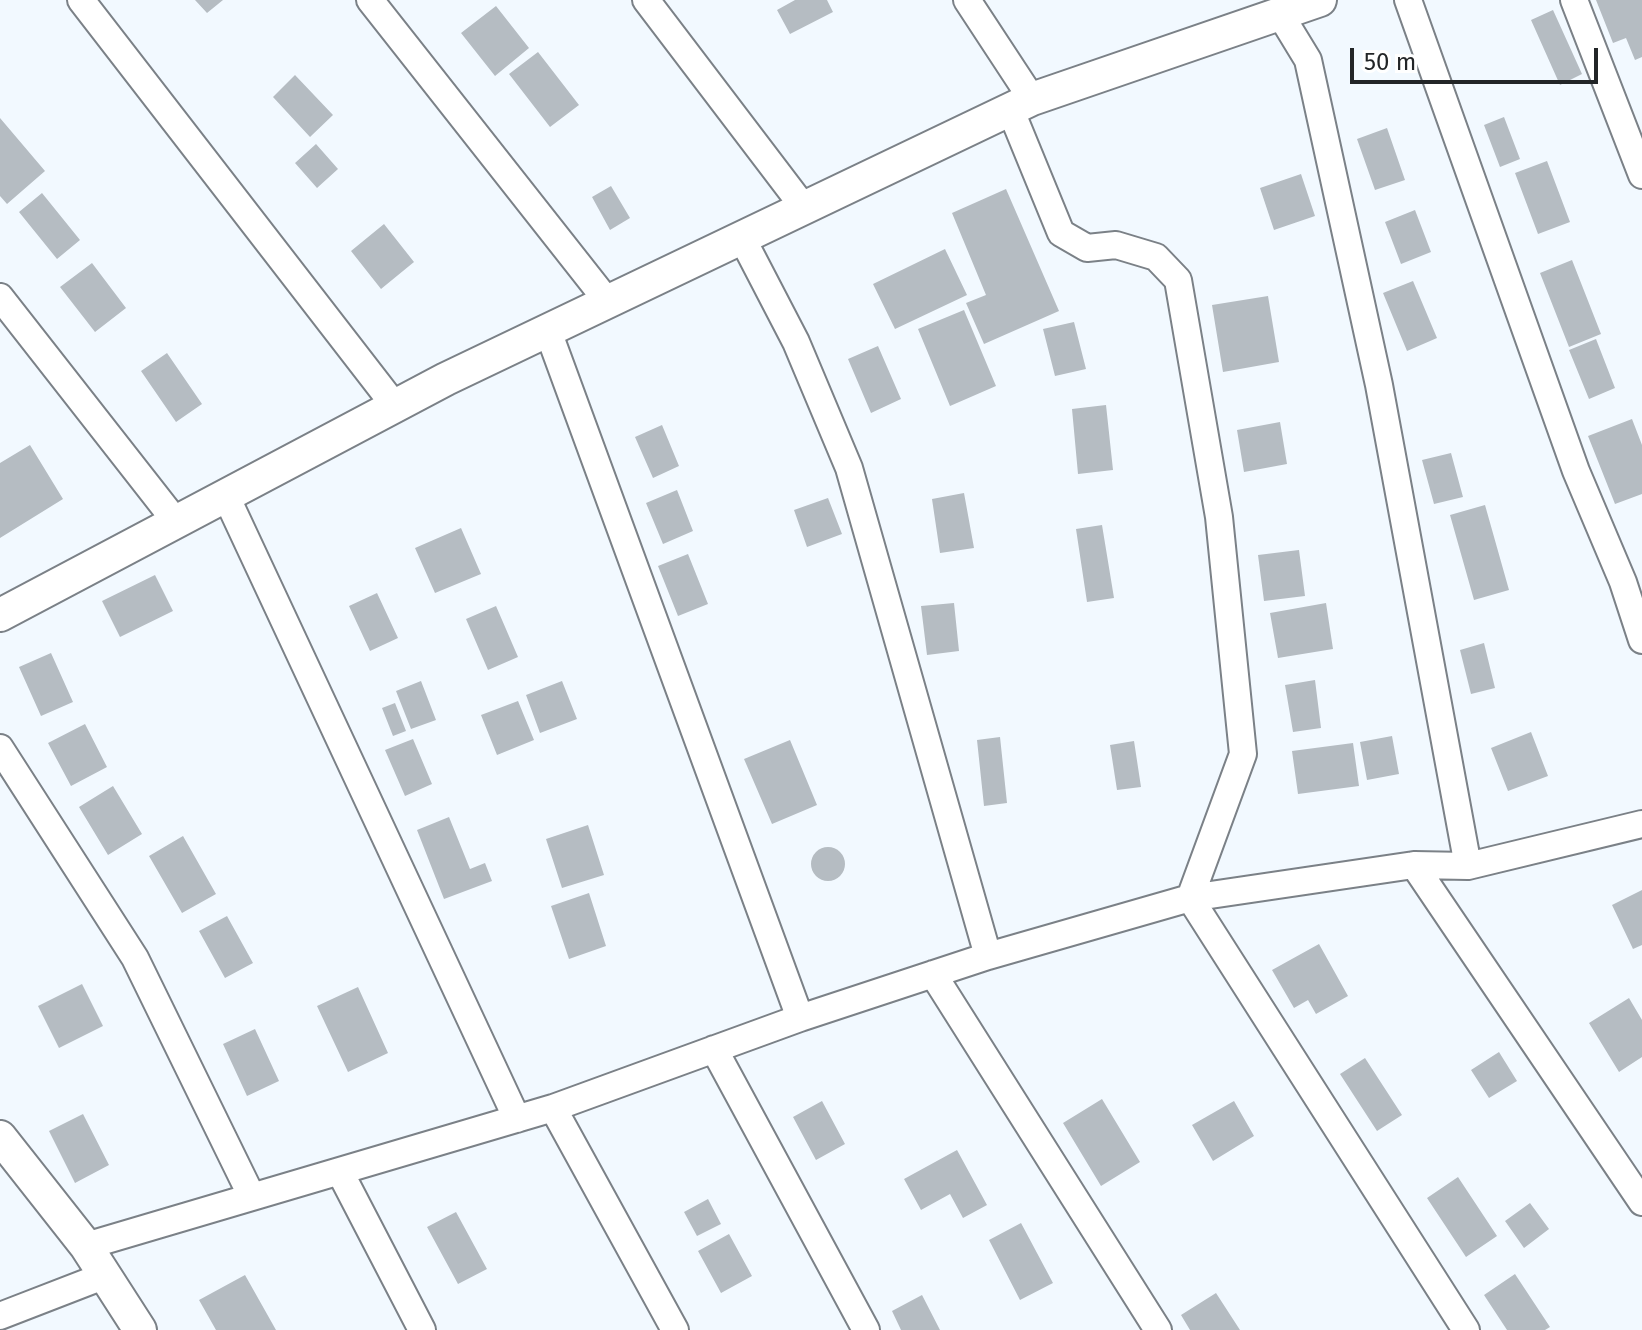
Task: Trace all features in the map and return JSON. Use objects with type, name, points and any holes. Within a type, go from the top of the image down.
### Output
[{"type":"street","points":[[81,0],[395,406]]},
{"type":"street","points":[[370,0],[608,302]]},
{"type":"street","points":[[646,0],[805,209]]},
{"type":"street","points":[[967,0],[1021,105],[1061,233],[1087,248],[1116,245],[1156,257],[1178,280],[1219,517],[1243,754],[1190,898]]},
{"type":"street","points":[[1408,0],[1576,471],[1623,582],[1642,640]]},
{"type":"street","points":[[1574,0],[1642,175]]},
{"type":"street","points":[[0,615],[395,406],[1021,105],[1300,5],[1308,60],[1379,385],[1468,866]]},
{"type":"street","points":[[742,238],[796,342],[849,468],[988,956]]},
{"type":"street","points":[[0,297],[177,523]]},
{"type":"street","points":[[548,331],[800,1018]]},
{"type":"street","points":[[226,496],[517,1119]]},
{"type":"street","points":[[0,748],[135,958],[251,1195]]},
{"type":"street","points":[[86,1246],[553,1108],[800,1018],[933,974],[1190,898],[1414,865],[1468,866],[1642,824]]},
{"type":"street","points":[[1414,865],[1642,1202]]},
{"type":"street","points":[[1190,898],[1466,1330]]},
{"type":"street","points":[[933,974],[1158,1330]]},
{"type":"street","points":[[714,1049],[866,1330]]},
{"type":"street","points":[[553,1108],[675,1330]]},
{"type":"street","points":[[0,1137],[86,1246],[140,1330]]},
{"type":"street","points":[[340,1172],[422,1330]]},
{"type":"street","points":[[0,1316],[106,1275]]},
{"type":"building","points":[[195,0],[223,0],[207,13]]},
{"type":"building","points":[[795,0],[827,0],[833,12],[790,34],[777,10]]},
{"type":"building","points":[[1596,0],[1642,0],[1642,57],[1635,60],[1626,38],[1613,43]]},
{"type":"building","points":[[496,6],[529,48],[495,76],[461,33]]},
{"type":"building","points":[[1553,10],[1582,74],[1560,85],[1531,20]]},
{"type":"building","points":[[538,52],[579,105],[550,127],[509,74]]},
{"type":"building","points":[[295,75],[333,115],[310,137],[273,97]]},
{"type":"building","points":[[1504,117],[1520,159],[1500,167],[1484,125]]},
{"type":"building","points":[[0,118],[45,171],[7,204],[0,196]]},
{"type":"building","points":[[1387,128],[1405,180],[1375,190],[1357,139]]},
{"type":"building","points":[[316,144],[338,169],[317,188],[295,163]]},
{"type":"building","points":[[1547,161],[1570,222],[1538,234],[1515,173]]},
{"type":"building","points":[[1301,174],[1315,216],[1274,230],[1260,188]]},
{"type":"building","points":[[611,186],[630,218],[610,230],[592,197]]},
{"type":"building","points":[[1006,189],[1059,311],[984,344],[966,303],[986,295],[952,213]]},
{"type":"building","points":[[42,193],[80,240],[57,259],[19,212]]},
{"type":"building","points":[[1415,210],[1431,252],[1401,264],[1385,222]]},
{"type":"building","points":[[384,224],[414,262],[381,289],[351,251]]},
{"type":"building","points":[[945,249],[967,295],[895,329],[873,284]]},
{"type":"building","points":[[1572,260],[1601,334],[1569,347],[1540,273]]},
{"type":"building","points":[[92,263],[126,308],[95,332],[60,287]]},
{"type":"building","points":[[1413,281],[1437,338],[1407,351],[1383,293]]},
{"type":"building","points":[[1268,296],[1279,362],[1223,372],[1212,305]]},
{"type":"building","points":[[964,310],[996,386],[950,406],[918,329]]},
{"type":"building","points":[[1074,322],[1086,369],[1055,376],[1043,329]]},
{"type":"building","points":[[1596,339],[1615,388],[1589,399],[1569,350]]},
{"type":"building","points":[[878,346],[901,399],[871,413],[848,359]]},
{"type":"building","points":[[167,353],[202,404],[176,422],[141,371]]},
{"type":"building","points":[[1106,405],[1113,470],[1078,474],[1072,409]]},
{"type":"building","points":[[1632,419],[1642,445],[1642,494],[1615,504],[1588,436]]},
{"type":"building","points":[[1280,422],[1287,464],[1244,472],[1237,430]]},
{"type":"building","points":[[662,425],[679,466],[653,478],[635,437]]},
{"type":"building","points":[[30,445],[63,499],[0,538],[0,463]]},
{"type":"building","points":[[1451,453],[1463,497],[1434,504],[1422,460]]},
{"type":"building","points":[[677,490],[693,531],[663,544],[646,503]]},
{"type":"building","points":[[964,493],[974,548],[940,553],[932,499]]},
{"type":"building","points":[[828,498],[842,534],[807,547],[794,510]]},
{"type":"building","points":[[1485,505],[1509,590],[1474,600],[1450,515]]},
{"type":"building","points":[[1102,525],[1114,598],[1087,602],[1076,529]]},
{"type":"building","points":[[461,528],[481,574],[435,593],[415,548]]},
{"type":"building","points":[[1299,550],[1305,596],[1264,601],[1258,555]]},
{"type":"building","points":[[688,554],[708,604],[678,616],[658,566]]},
{"type":"building","points":[[155,575],[173,611],[120,637],[102,601]]},
{"type":"building","points":[[377,593],[398,638],[370,651],[349,606]]},
{"type":"building","points":[[954,603],[959,651],[927,655],[921,606]]},
{"type":"building","points":[[1326,603],[1333,649],[1278,658],[1270,613]]},
{"type":"building","points":[[496,606],[518,657],[488,670],[466,619]]},
{"type":"building","points":[[1484,643],[1495,688],[1471,694],[1460,650]]},
{"type":"building","points":[[51,653],[73,702],[41,716],[19,667]]},
{"type":"building","points":[[1315,680],[1321,728],[1293,732],[1285,685]]},
{"type":"building","points":[[421,681],[436,720],[411,729],[396,691]]},
{"type":"building","points":[[562,681],[577,719],[540,733],[526,695]]},
{"type":"building","points":[[518,701],[534,740],[497,755],[481,715]]},
{"type":"building","points":[[395,703],[406,731],[393,736],[382,708]]},
{"type":"building","points":[[85,724],[107,767],[71,786],[48,743]]},
{"type":"building","points":[[1531,732],[1548,776],[1508,791],[1491,748]]},
{"type":"building","points":[[1392,736],[1399,774],[1367,780],[1360,742]]},
{"type":"building","points":[[1000,737],[1007,803],[984,806],[977,740]]},
{"type":"building","points":[[413,739],[432,784],[405,796],[385,750]]},
{"type":"building","points":[[790,740],[817,805],[772,824],[744,759]]},
{"type":"building","points":[[1134,741],[1141,787],[1117,790],[1110,745]]},
{"type":"building","points":[[1353,743],[1359,786],[1298,794],[1292,751]]},
{"type":"building","points":[[113,786],[142,834],[108,855],[79,807]]},
{"type":"building","points":[[449,817],[470,869],[485,863],[492,881],[444,899],[417,830]]},
{"type":"building","points":[[588,825],[604,875],[562,888],[546,839]]},
{"type":"building","points":[[183,836],[216,894],[182,913],[149,856]]},
{"type":"building","points":[[828,847],[840,852],[845,864],[840,876],[828,881],[816,876],[811,864],[816,852]]},
{"type":"building","points":[[1642,890],[1642,945],[1633,949],[1612,905]]},
{"type":"building","points":[[589,893],[606,946],[569,959],[551,906]]},
{"type":"building","points":[[227,916],[253,963],[225,978],[199,931]]},
{"type":"building","points":[[1319,944],[1348,996],[1316,1014],[1308,1000],[1294,1008],[1272,970]]},
{"type":"building","points":[[82,984],[103,1026],[59,1048],[38,1006]]},
{"type":"building","points":[[358,987],[388,1053],[348,1072],[317,1006]]},
{"type":"building","points":[[1629,998],[1642,1020],[1642,1057],[1619,1072],[1589,1023]]},
{"type":"building","points":[[255,1029],[279,1081],[247,1096],[223,1044]]},
{"type":"building","points":[[1499,1052],[1517,1081],[1489,1098],[1471,1070]]},
{"type":"building","points":[[1365,1058],[1402,1115],[1377,1131],[1340,1074]]},
{"type":"building","points":[[1102,1099],[1140,1162],[1101,1186],[1063,1123]]},
{"type":"building","points":[[822,1101],[845,1144],[816,1160],[793,1117]]},
{"type":"building","points":[[1234,1101],[1254,1136],[1213,1161],[1192,1125]]},
{"type":"building","points":[[83,1114],[109,1165],[75,1183],[49,1131]]},
{"type":"building","points":[[957,1150],[987,1205],[963,1218],[950,1194],[921,1210],[904,1179]]},
{"type":"building","points":[[1458,1177],[1497,1236],[1466,1257],[1427,1198]]},
{"type":"building","points":[[708,1199],[721,1224],[697,1236],[684,1212]]},
{"type":"building","points":[[1530,1203],[1549,1229],[1524,1248],[1505,1221]]},
{"type":"building","points":[[456,1212],[487,1269],[458,1284],[427,1227]]},
{"type":"building","points":[[1021,1223],[1053,1283],[1020,1300],[989,1240]]},
{"type":"building","points":[[729,1234],[752,1276],[721,1293],[698,1251]]},
{"type":"building","points":[[1515,1274],[1550,1327],[1545,1330],[1507,1330],[1484,1295]]},
{"type":"building","points":[[245,1275],[276,1330],[216,1330],[199,1300]]},
{"type":"building","points":[[1216,1293],[1240,1330],[1190,1330],[1181,1315]]},
{"type":"building","points":[[922,1295],[940,1330],[901,1330],[892,1311]]}]
